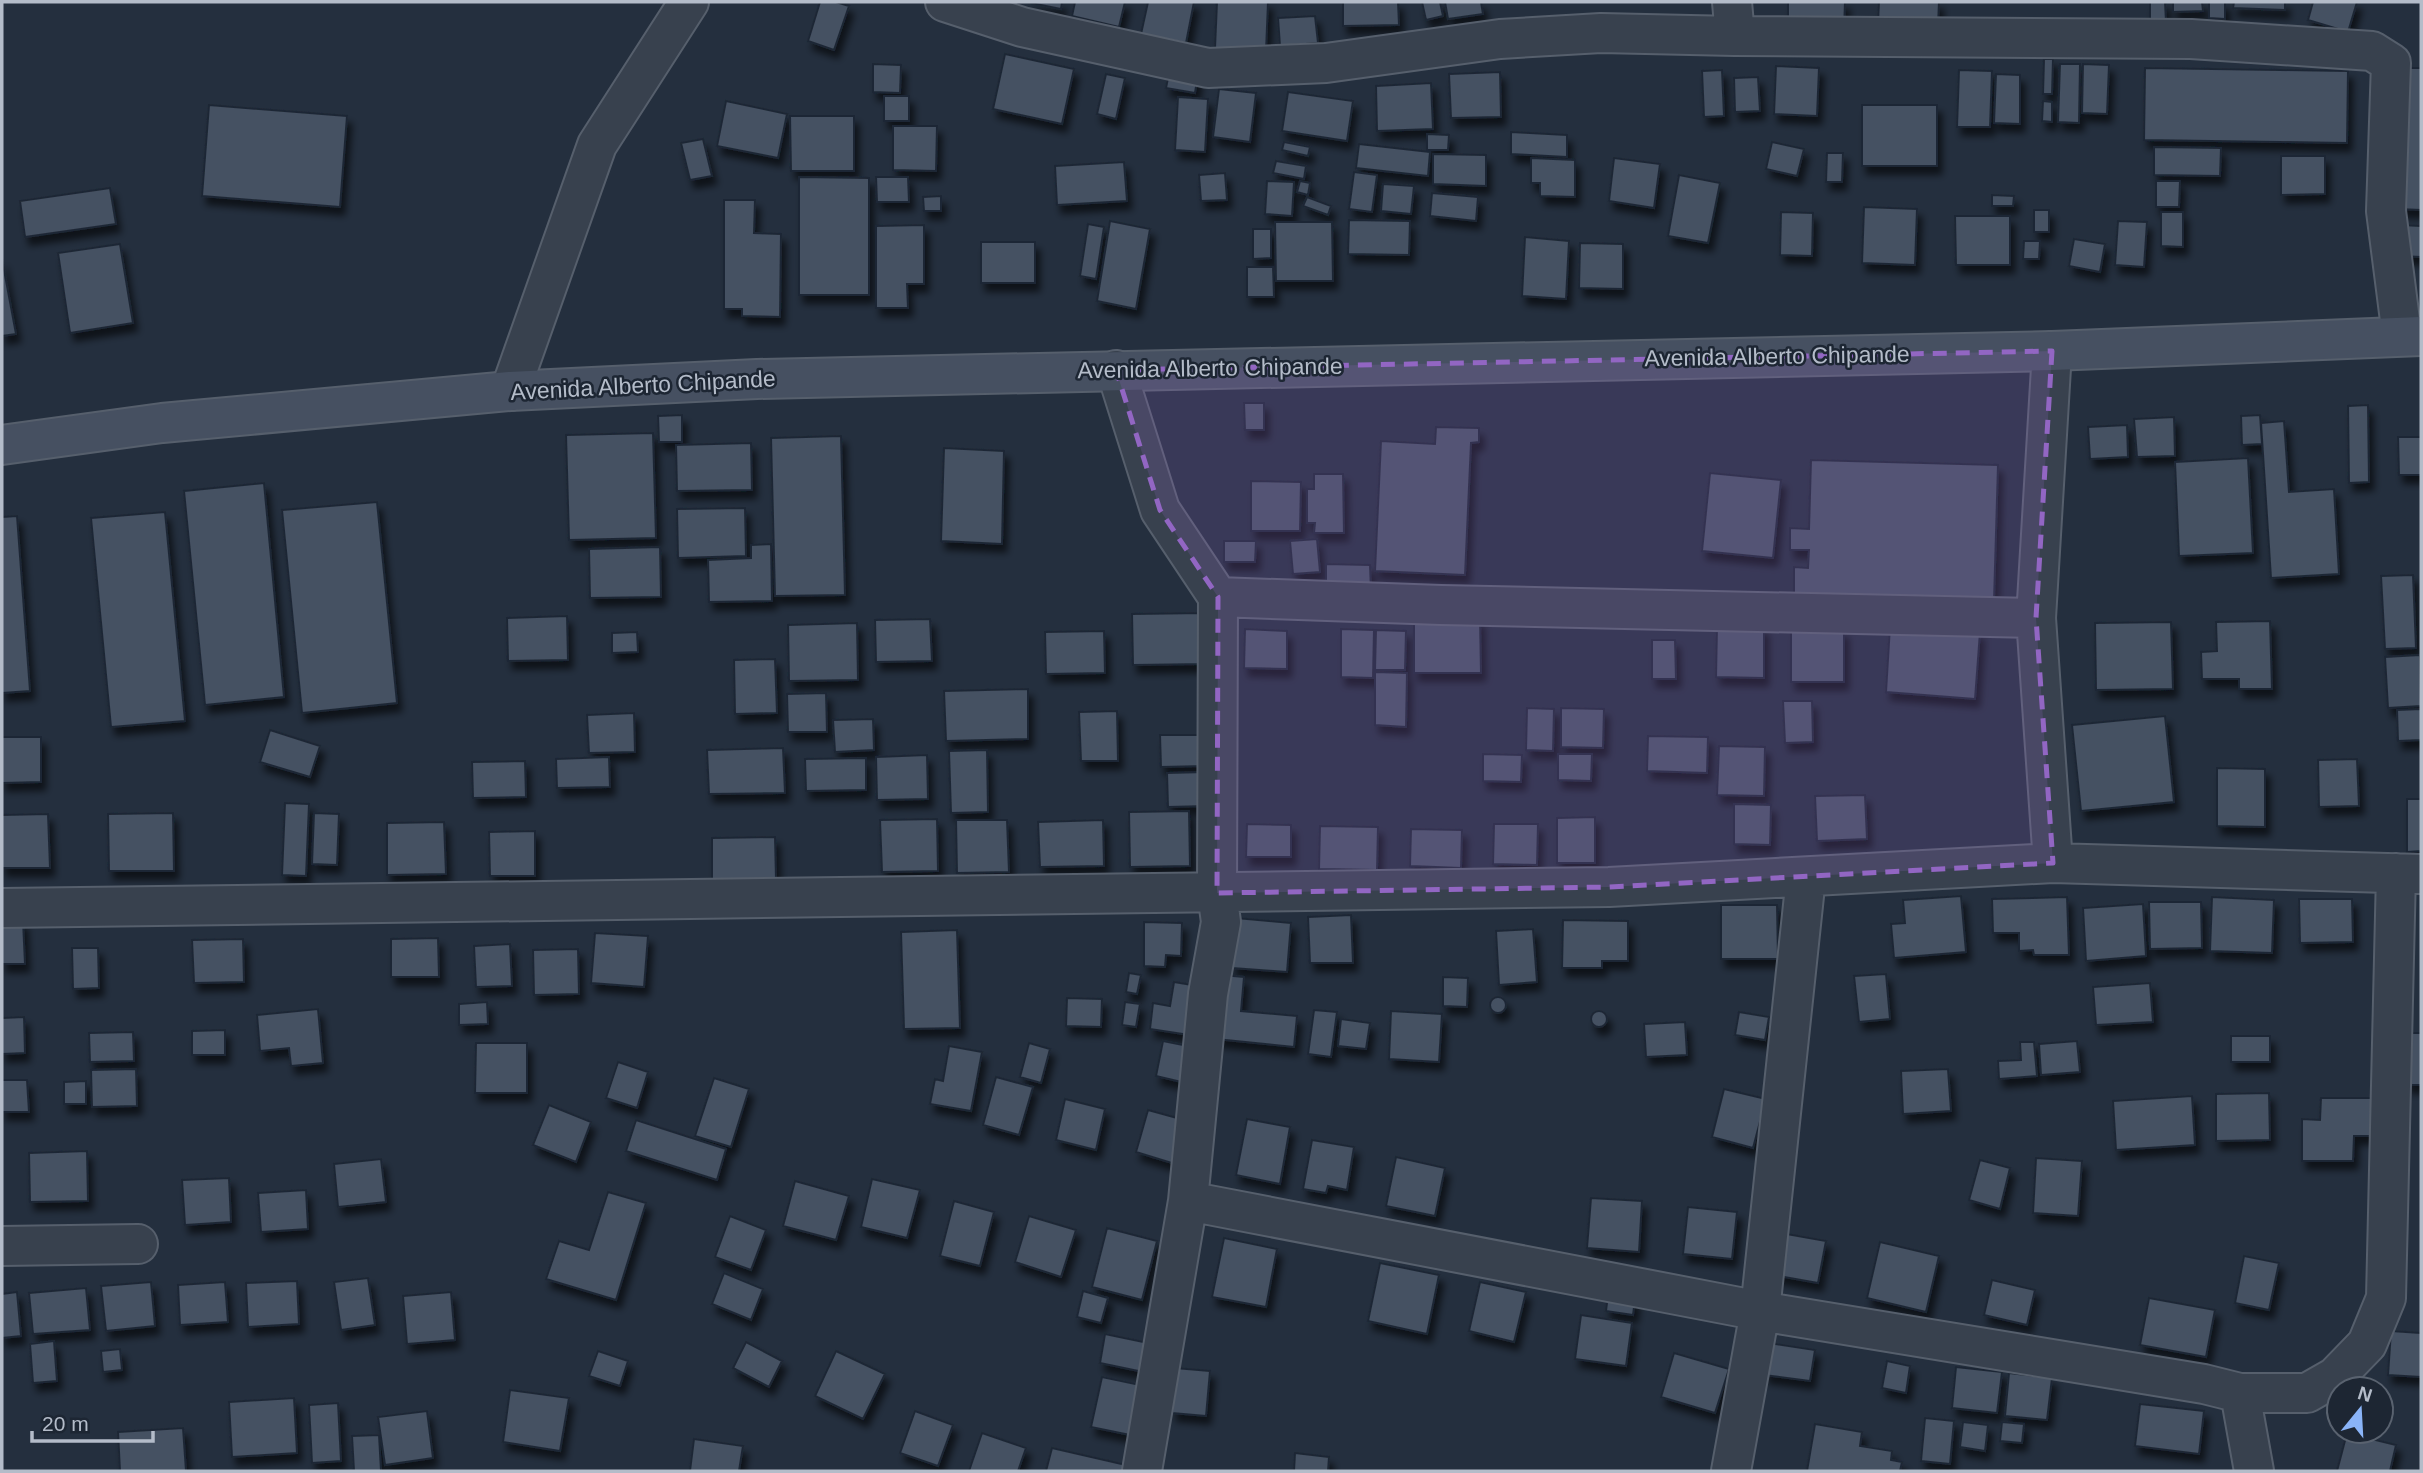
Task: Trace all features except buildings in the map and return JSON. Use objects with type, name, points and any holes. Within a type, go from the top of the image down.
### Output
[{"type":"main road","name":"Avenida Alberto Chipande","points":[[2,445],[162,423],[510,391],[757,379],[2052,351],[2412,336]]},
{"type":"street","points":[[510,391],[597,145],[689,2]]},
{"type":"street","points":[[945,2],[1022,27],[1208,68],[1326,63],[1500,39],[1601,33],[1734,19],[2191,38],[2372,51],[2391,63],[2386,211],[2412,336]]},
{"type":"street","points":[[2052,351],[2036,618],[2053,863]]},
{"type":"street","points":[[1116,370],[1160,510],[1218,597],[1217,893],[1221,922],[1208,994],[1188,1201],[1142,1471]]},
{"type":"street","points":[[1218,597],[1441,605],[2036,618]]},
{"type":"street","points":[[2,908],[1609,887],[2053,863],[2409,874],[2386,1298],[2367,1344],[2335,1377],[2307,1393],[2240,1393],[2204,1384],[1760,1311],[1188,1201]]},
{"type":"street","points":[[1731,1471],[1760,1311],[1806,877]]},
{"type":"street","points":[[2,1246],[138,1244]]},
{"type":"street","points":[[2240,1393],[2255,1471]]},
{"type":"highlighted area","points":[[2052,351],[2036,618],[2053,863],[1609,887],[1217,893],[1218,597],[1160,510],[1116,370]]}]
